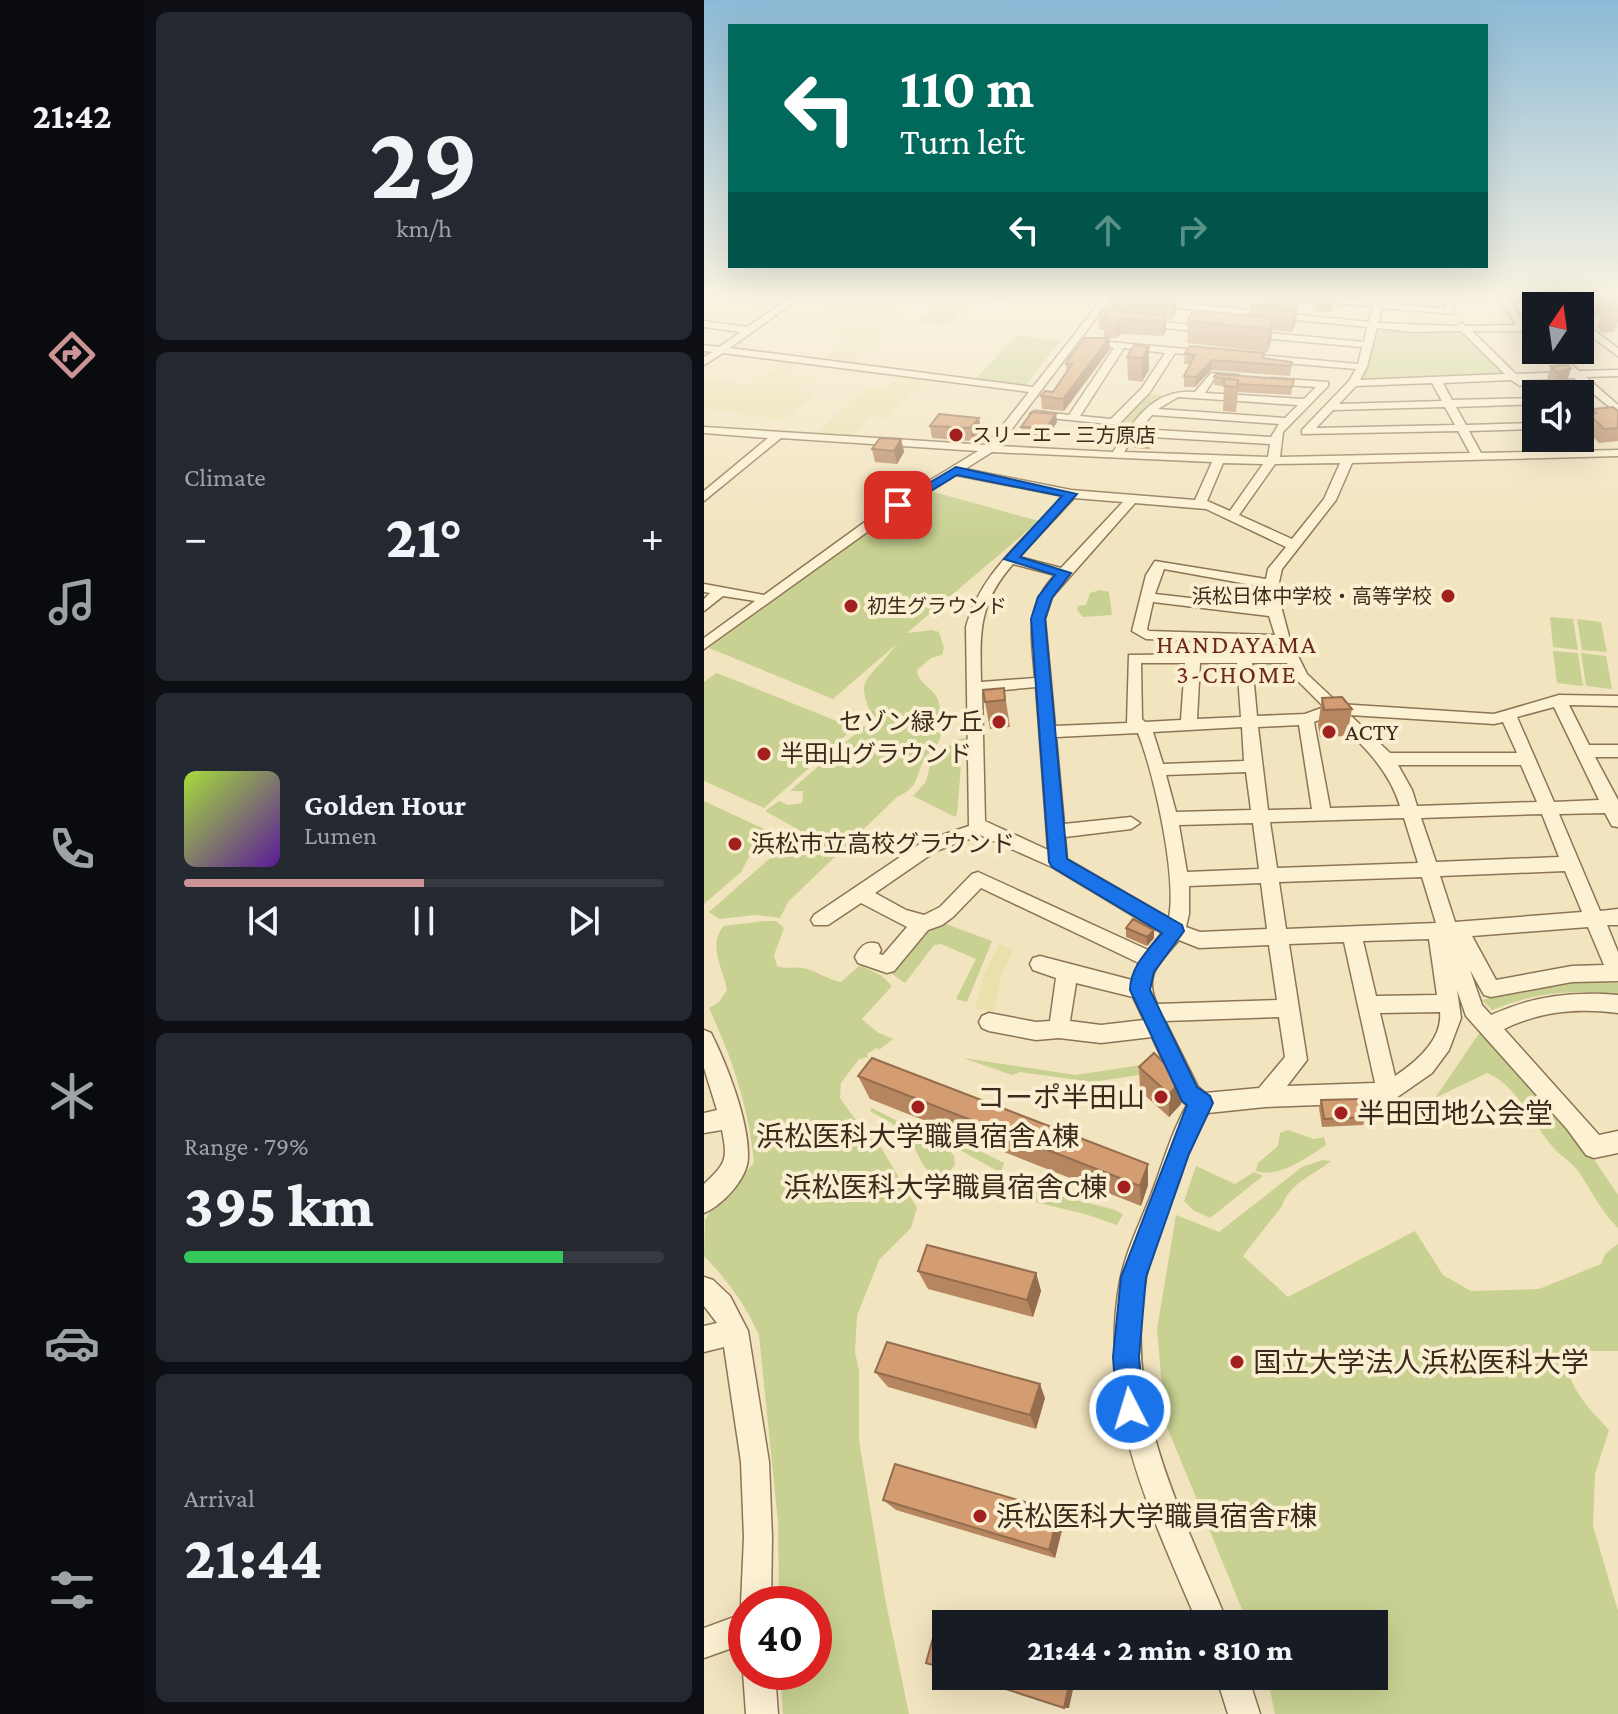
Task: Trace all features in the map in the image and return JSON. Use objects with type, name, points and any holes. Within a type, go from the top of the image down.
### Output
[{"type":"street","points":[[932,377],[1034,390]]},
{"type":"street","points":[[704,645],[711,633],[766,599],[884,514],[991,448],[1044,377]]},
{"type":"street","points":[[1072,419],[1100,377]]},
{"type":"street","points":[[1017,412],[1114,423],[1154,377]]},
{"type":"street","points":[[1198,395],[1210,377]]},
{"type":"street","points":[[1225,377],[1324,384],[1287,421],[1275,441],[1271,461],[1233,515]]},
{"type":"street","points":[[1356,377],[1306,432],[1522,426]]},
{"type":"street","points":[[1353,383],[1580,377],[1618,411]]},
{"type":"street","points":[[1516,379],[1522,385]]},
{"type":"street","points":[[1437,382],[1478,457]]},
{"type":"street","points":[[1117,454],[1132,432],[1164,397],[1198,395],[1307,402]]},
{"type":"street","points":[[1331,407],[1522,401]]},
{"type":"street","points":[[1150,412],[1287,421]]},
{"type":"street","points":[[704,430],[1271,461],[1618,453]]},
{"type":"street","points":[[1132,432],[1275,441]]},
{"type":"street","points":[[704,497],[778,435]]},
{"type":"street","points":[[1200,503],[1219,459]]},
{"type":"street","points":[[1347,461],[1330,500],[1275,569],[1270,584],[1283,640],[1308,684],[1386,759],[1412,811],[1473,1010],[1594,1147],[1618,1142]]},
{"type":"street","points":[[956,471],[1071,494],[1200,503],[1233,515],[1293,545]]},
{"type":"street","points":[[1071,494],[993,578],[977,605],[973,627],[976,823],[981,828],[1058,862],[1175,931],[1199,940],[1448,930],[1618,917]]},
{"type":"street","points":[[1058,862],[1038,619],[1045,597],[1132,499]]},
{"type":"street","points":[[1011,559],[1064,573]]},
{"type":"street","points":[[1270,584],[1162,564],[1153,575],[1139,631],[1143,635],[1283,640]]},
{"type":"street","points":[[704,588],[766,599]]},
{"type":"street","points":[[704,607],[720,591]]},
{"type":"street","points":[[1147,597],[1275,612]]},
{"type":"street","points":[[1189,723],[1193,657]]},
{"type":"street","points":[[1291,658],[1134,658],[1134,721],[1140,725],[1150,744],[1179,879],[1181,906],[1175,931],[1151,960],[1140,980],[1140,990],[1190,1094],[1202,1103],[1388,1091],[1407,1081],[1434,1056],[1448,1031],[1448,930]]},
{"type":"street","points":[[1244,658],[1253,766],[1296,1060],[1265,1097]]},
{"type":"street","points":[[974,688],[1043,682]]},
{"type":"street","points":[[1048,732],[1306,719],[1334,709],[1475,719],[1509,716],[1559,700],[1618,701]]},
{"type":"street","points":[[1167,819],[1412,811],[1616,811],[1559,700]]},
{"type":"street","points":[[1448,930],[1491,989],[1572,974],[1617,973],[1509,716]]},
{"type":"street","points":[[1306,719],[1322,814]]},
{"type":"street","points":[[1584,751],[1618,751]]},
{"type":"street","points":[[1386,759],[1526,759]]},
{"type":"street","points":[[1156,770],[1253,766]]},
{"type":"street","points":[[1056,831],[1131,823]]},
{"type":"street","points":[[821,920],[930,846],[981,828]]},
{"type":"street","points":[[1179,879],[1569,864]]},
{"type":"street","points":[[860,894],[921,924],[942,919],[978,879],[1151,960]]},
{"type":"street","points":[[871,950],[865,957],[887,965],[921,924]]},
{"type":"street","points":[[1352,934],[1388,1091]]},
{"type":"street","points":[[1040,964],[1140,990]]},
{"type":"street","points":[[1059,1029],[1067,973]]},
{"type":"street","points":[[1487,1027],[1536,1005],[1584,1001],[1618,1004]]},
{"type":"street","points":[[1368,1005],[1449,1003]]},
{"type":"street","points":[[999,1029],[1059,1029],[1110,1035],[1156,1020],[1288,1008]]},
{"type":"street","points":[[704,1039],[730,1118],[738,1159],[736,1167],[704,1201]]},
{"type":"street","points":[[1202,1103],[1196,1110],[1178,1154],[1133,1277],[1126,1357],[1130,1409],[1138,1443],[1171,1530],[1207,1610]]},
{"type":"street","points":[[704,1123],[730,1118]]},
{"type":"street","points":[[704,1289],[730,1317],[735,1331],[755,1462],[757,1586]]},
{"type":"street","points":[[704,1339],[735,1331]]},
{"type":"street","points":[[704,1643],[728,1634]]},
{"type":"street","points":[[760,1690],[762,1714]]},
{"type":"street","points":[[1236,1690],[1244,1714]]},
{"type":"shaded area","points":[[764,377],[812,377],[798,390],[819,392],[783,420],[704,409],[704,379],[754,385]]},
{"type":"shaded area","points":[[899,377],[927,380],[887,419],[870,416],[851,437],[816,434],[866,387],[886,390]]},
{"type":"shaded area","points":[[999,944],[1013,950],[1000,978],[994,1012],[975,1008],[985,972]]},
{"type":"green space","points":[[977,377],[1032,377],[1025,386],[975,379]]},
{"type":"green space","points":[[1363,377],[1509,377],[1362,380]]},
{"type":"green space","points":[[1147,394],[1162,395],[1115,446],[1098,448]]},
{"type":"green space","points":[[930,491],[1039,521],[907,633],[939,632],[944,648],[942,655],[931,658],[917,670],[939,705],[940,739],[926,756],[910,789],[897,797],[788,902],[780,918],[755,915],[719,919],[709,912],[801,831],[765,811],[779,801],[788,805],[802,803],[803,791],[790,791],[864,726],[878,731],[866,699],[865,683],[898,643],[833,699],[709,648],[823,563]]},
{"type":"green space","points":[[1100,590],[1109,592],[1112,615],[1083,617],[1077,610],[1078,606],[1086,605],[1090,593]]},
{"type":"green space","points":[[1550,617],[1573,619],[1578,650],[1553,647]]},
{"type":"green space","points":[[1577,619],[1601,622],[1607,652],[1582,650]]},
{"type":"green space","points":[[1553,651],[1578,653],[1583,686],[1557,683]]},
{"type":"green space","points":[[1581,653],[1606,656],[1612,689],[1586,686]]},
{"type":"green space","name":"半田山グラウンド","points":[[716,673],[854,728],[764,808],[704,781],[704,682]]},
{"type":"green space","points":[[968,738],[969,741],[963,741],[955,817],[913,796],[926,782],[930,765],[936,757],[958,739]]},
{"type":"green space","name":"浜松市立高校グラウンド","points":[[704,801],[764,829],[741,872],[704,904]]},
{"type":"green space","points":[[776,921],[784,928],[774,955],[777,966],[803,968],[841,982],[860,965],[882,976],[892,986],[862,1019],[877,1032],[893,1039],[879,1050],[877,1048],[867,1054],[868,1057],[859,1059],[841,1083],[840,1098],[868,1137],[879,1144],[917,1208],[911,1228],[879,1260],[857,1316],[855,1352],[859,1371],[859,1440],[885,1598],[909,1714],[783,1714],[781,1690],[832,1690],[832,1586],[779,1586],[778,1522],[759,1335],[735,1293],[704,1256],[705,1220],[713,1206],[754,1163],[738,1084],[709,1008],[719,1002],[727,990],[716,948],[724,926]]},
{"type":"green space","points":[[946,924],[992,941],[967,1002],[956,999],[976,959],[941,944],[934,945],[905,983],[889,972],[922,930]]},
{"type":"green space","points":[[1573,981],[1618,983],[1618,995],[1586,992],[1554,994],[1492,1010],[1482,1000],[1525,988]]},
{"type":"green space","points":[[1480,1032],[1577,1134],[1618,1195],[1618,1228],[1576,1168],[1552,1146],[1515,1095],[1497,1078],[1487,1073],[1435,1098]]},
{"type":"green space","points":[[963,1058],[1076,1075],[1147,1064],[1148,1071],[1092,1082],[1020,1072],[1012,1075]]},
{"type":"green space","points":[[872,1108],[929,1137],[941,1136],[966,1144],[1004,1163],[1001,1173],[951,1145],[948,1149],[954,1156],[955,1165],[938,1178],[932,1175],[904,1133],[870,1111]]},
{"type":"green space","points":[[1288,1130],[1314,1139],[1324,1137],[1326,1145],[1283,1169],[1265,1173],[1256,1171],[1258,1163],[1278,1146],[1280,1133]]},
{"type":"green space","points":[[1323,1160],[1331,1161],[1290,1191],[1243,1256],[1288,1297],[1415,1231],[1443,1275],[1471,1291],[1539,1289],[1601,1264],[1605,1254],[1618,1244],[1618,1351],[1565,1351],[1573,1385],[1609,1430],[1595,1474],[1593,1526],[1618,1611],[1618,1714],[1275,1714],[1270,1690],[1388,1690],[1388,1610],[1242,1610],[1165,1422],[1157,1329],[1176,1215],[1219,1232],[1302,1167]]},
{"type":"green space","points":[[1196,1166],[1235,1184],[1254,1172],[1263,1176],[1210,1218],[1193,1210],[1184,1201]]},
{"type":"green space","points":[[992,1179],[1123,1214],[1117,1225],[1085,1214],[984,1190],[981,1184]]},
{"type":"building","points":[[1063,377],[1080,377],[1063,399],[1041,396],[1045,391],[1053,392]]},
{"type":"building","points":[[1214,377],[1294,380],[1292,387],[1238,384],[1238,380]]},
{"type":"building","points":[[1224,379],[1238,380],[1237,387],[1224,386]]},
{"type":"building","points":[[1613,407],[1618,411],[1618,428],[1604,429],[1594,419],[1594,409]]},
{"type":"building","points":[[1032,412],[1056,414],[1047,427],[1021,427]]},
{"type":"building","points":[[939,414],[979,418],[970,428],[930,426]]},
{"type":"building","points":[[1137,431],[1152,432],[1150,440],[1134,439]]},
{"type":"building","points":[[880,438],[901,439],[894,451],[872,449]]},
{"type":"building","points":[[1004,688],[1005,700],[985,702],[983,690]]},
{"type":"building","points":[[1342,697],[1352,709],[1324,710],[1322,698]]},
{"type":"building","points":[[1133,919],[1154,930],[1147,937],[1126,928]]},
{"type":"building","points":[[1154,1053],[1182,1081],[1169,1094],[1139,1067]]},
{"type":"building","points":[[872,1058],[1148,1164],[1140,1186],[858,1076]]},
{"type":"building","name":"半田団地公会堂","points":[[1363,1099],[1366,1117],[1324,1119],[1321,1100]]},
{"type":"building","points":[[927,1245],[1036,1273],[1027,1300],[918,1271]]},
{"type":"building","points":[[887,1342],[1040,1384],[1030,1415],[875,1372]]},
{"type":"building","name":"浜松医科大学職員宿舎F棟","points":[[895,1464],[1059,1512],[1049,1550],[883,1500]]},
{"type":"building","points":[[932,1642],[932,1665],[926,1663]]},
{"type":"building","points":[[1009,1690],[1068,1690],[1064,1708]]},
{"type":"place","name":"スリーエー 三方原店","points":[[956,435]]},
{"type":"place","name":"浜松日体中学校・高等学校","points":[[1448,596]]},
{"type":"place","name":"初生グラウンド","points":[[851,606]]},
{"type":"place","name":"セゾン緑ケ丘","points":[[999,722]]},
{"type":"place","name":"ACTY","points":[[1329,732]]},
{"type":"place","name":"半田山グラウンド","points":[[764,754]]},
{"type":"place","name":"浜松市立高校グラウンド","points":[[735,844]]},
{"type":"place","name":"コーポ半田山","points":[[1161,1097]]},
{"type":"place","name":"浜松医科大学職員宿舎A棟","points":[[918,1107]]},
{"type":"place","name":"半田団地公会堂","points":[[1341,1113]]},
{"type":"place","name":"浜松医科大学職員宿舎C棟","points":[[1124,1187]]},
{"type":"place","name":"国立大学法人浜松医科大学","points":[[1237,1362]]},
{"type":"place","name":"浜松医科大学職員宿舎F棟","points":[[980,1516]]},
{"type":"district","name":"HANDAYAMA 3-CHOME","points":[[1237,659]]},
{"type":"route","points":[[898,505],[956,471],[1071,494],[1011,559],[1064,573],[1045,597],[1038,619],[1058,862],[1175,931],[1147,967],[1140,980],[1140,990],[1154,1013],[1157,1027],[1190,1094],[1202,1103],[1196,1110],[1178,1154],[1133,1277],[1126,1357],[1130,1409]]}]
